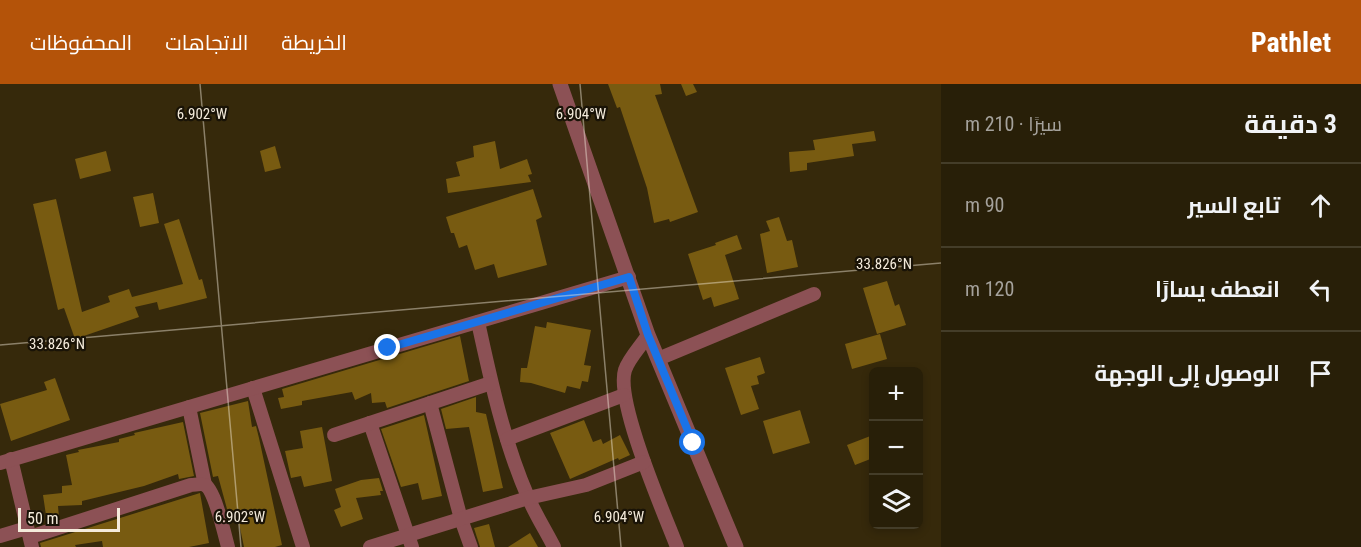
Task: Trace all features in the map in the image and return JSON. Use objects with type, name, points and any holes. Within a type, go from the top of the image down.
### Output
[{"type":"street","points":[[560,84],[648,335],[736,547]]},
{"type":"street","points":[[30,537],[5,461],[629,277]]},
{"type":"street","points":[[658,359],[814,294]]},
{"type":"street","points":[[478,322],[491,383],[507,439],[528,498],[554,547]]},
{"type":"street","points":[[648,335],[625,370],[624,395],[644,462],[677,547]]},
{"type":"street","points":[[334,435],[491,383]]},
{"type":"street","points":[[253,388],[303,547]]},
{"type":"street","points":[[507,439],[624,395]]},
{"type":"street","points":[[430,403],[461,519],[471,547]]},
{"type":"street","points":[[189,407],[205,485],[213,496],[228,547]]},
{"type":"street","points":[[370,423],[410,541]]},
{"type":"street","points":[[370,547],[410,541],[461,519],[528,498],[586,485],[644,462]]},
{"type":"street","points":[[0,536],[30,537],[191,485],[205,485]]},
{"type":"building","points":[[608,84],[660,84],[662,94],[655,95],[698,212],[670,222],[669,219],[654,223],[647,188],[620,107],[617,108]]},
{"type":"building","points":[[681,84],[693,84],[697,92],[686,96]]},
{"type":"building","points":[[874,131],[876,141],[852,144],[854,156],[807,163],[807,170],[790,172],[789,152],[815,150],[813,140]]},
{"type":"building","points":[[495,141],[500,169],[527,159],[532,174],[528,175],[531,182],[448,193],[446,179],[460,176],[456,162],[474,157],[473,146]]},
{"type":"building","points":[[275,146],[281,168],[265,172],[260,151]]},
{"type":"building","points":[[106,151],[111,171],[80,179],[75,159]]},
{"type":"building","points":[[533,189],[542,217],[536,220],[547,265],[498,278],[494,264],[475,270],[467,245],[459,248],[446,217]]},
{"type":"building","points":[[153,193],[159,223],[140,227],[133,197]]},
{"type":"building","points":[[56,199],[82,312],[110,302],[108,296],[129,289],[132,297],[183,284],[164,224],[179,219],[207,298],[159,310],[157,302],[135,307],[139,317],[75,339],[64,308],[58,310],[33,204]]},
{"type":"building","points":[[779,217],[787,241],[792,240],[798,267],[767,273],[760,234],[770,231],[766,221]]},
{"type":"building","points":[[737,235],[742,249],[725,255],[739,299],[714,307],[711,297],[703,300],[688,254]]},
{"type":"building","points":[[887,281],[895,306],[899,304],[906,325],[877,334],[863,288]]},
{"type":"building","points":[[547,322],[591,330],[584,365],[591,366],[588,382],[582,381],[580,389],[567,386],[565,393],[520,382],[521,368],[527,368],[535,326],[546,328]]},
{"type":"building","points":[[880,334],[887,359],[852,369],[845,344]]},
{"type":"building","points":[[460,336],[469,381],[387,408],[385,402],[372,403],[371,393],[355,400],[352,392],[302,401],[302,405],[281,409],[278,398],[284,397],[282,389]]},
{"type":"building","points":[[760,357],[765,373],[757,376],[759,384],[751,386],[759,409],[741,415],[725,368]]},
{"type":"building","points":[[55,378],[70,420],[11,441],[0,404],[47,390],[44,382]]},
{"type":"building","points":[[476,397],[476,412],[486,414],[503,488],[483,492],[469,427],[446,429],[441,409]]},
{"type":"building","points":[[248,401],[252,427],[256,426],[259,438],[282,545],[275,547],[244,547],[238,518],[230,520],[218,476],[213,477],[200,413]]},
{"type":"building","points":[[800,410],[810,443],[773,454],[763,421]]},
{"type":"building","points":[[424,415],[442,496],[422,500],[418,483],[401,487],[381,429]]},
{"type":"building","points":[[584,420],[593,442],[601,439],[603,444],[620,435],[630,455],[570,479],[550,433]]},
{"type":"building","points":[[183,422],[194,476],[179,479],[178,474],[144,486],[82,501],[82,505],[58,506],[59,518],[47,522],[43,495],[62,493],[62,486],[72,485],[66,455],[79,452],[78,450],[119,442],[119,439],[135,435],[134,433]]},
{"type":"building","points":[[322,427],[332,481],[304,487],[301,476],[291,478],[285,451],[303,448],[300,431]]},
{"type":"building","points":[[869,437],[869,460],[855,465],[847,445]]},
{"type":"building","points":[[379,478],[383,491],[380,491],[381,495],[356,498],[363,519],[341,527],[334,510],[341,507],[335,489],[361,480]]},
{"type":"building","points":[[200,493],[209,543],[189,547],[103,547],[102,541],[75,545],[76,547],[41,547],[40,543]]},
{"type":"building","points":[[489,524],[495,547],[480,547],[474,528]]},
{"type":"building","points":[[530,533],[538,547],[508,547]]},
{"type":"route","points":[[388,348],[629,277],[648,335],[693,443]]}]
